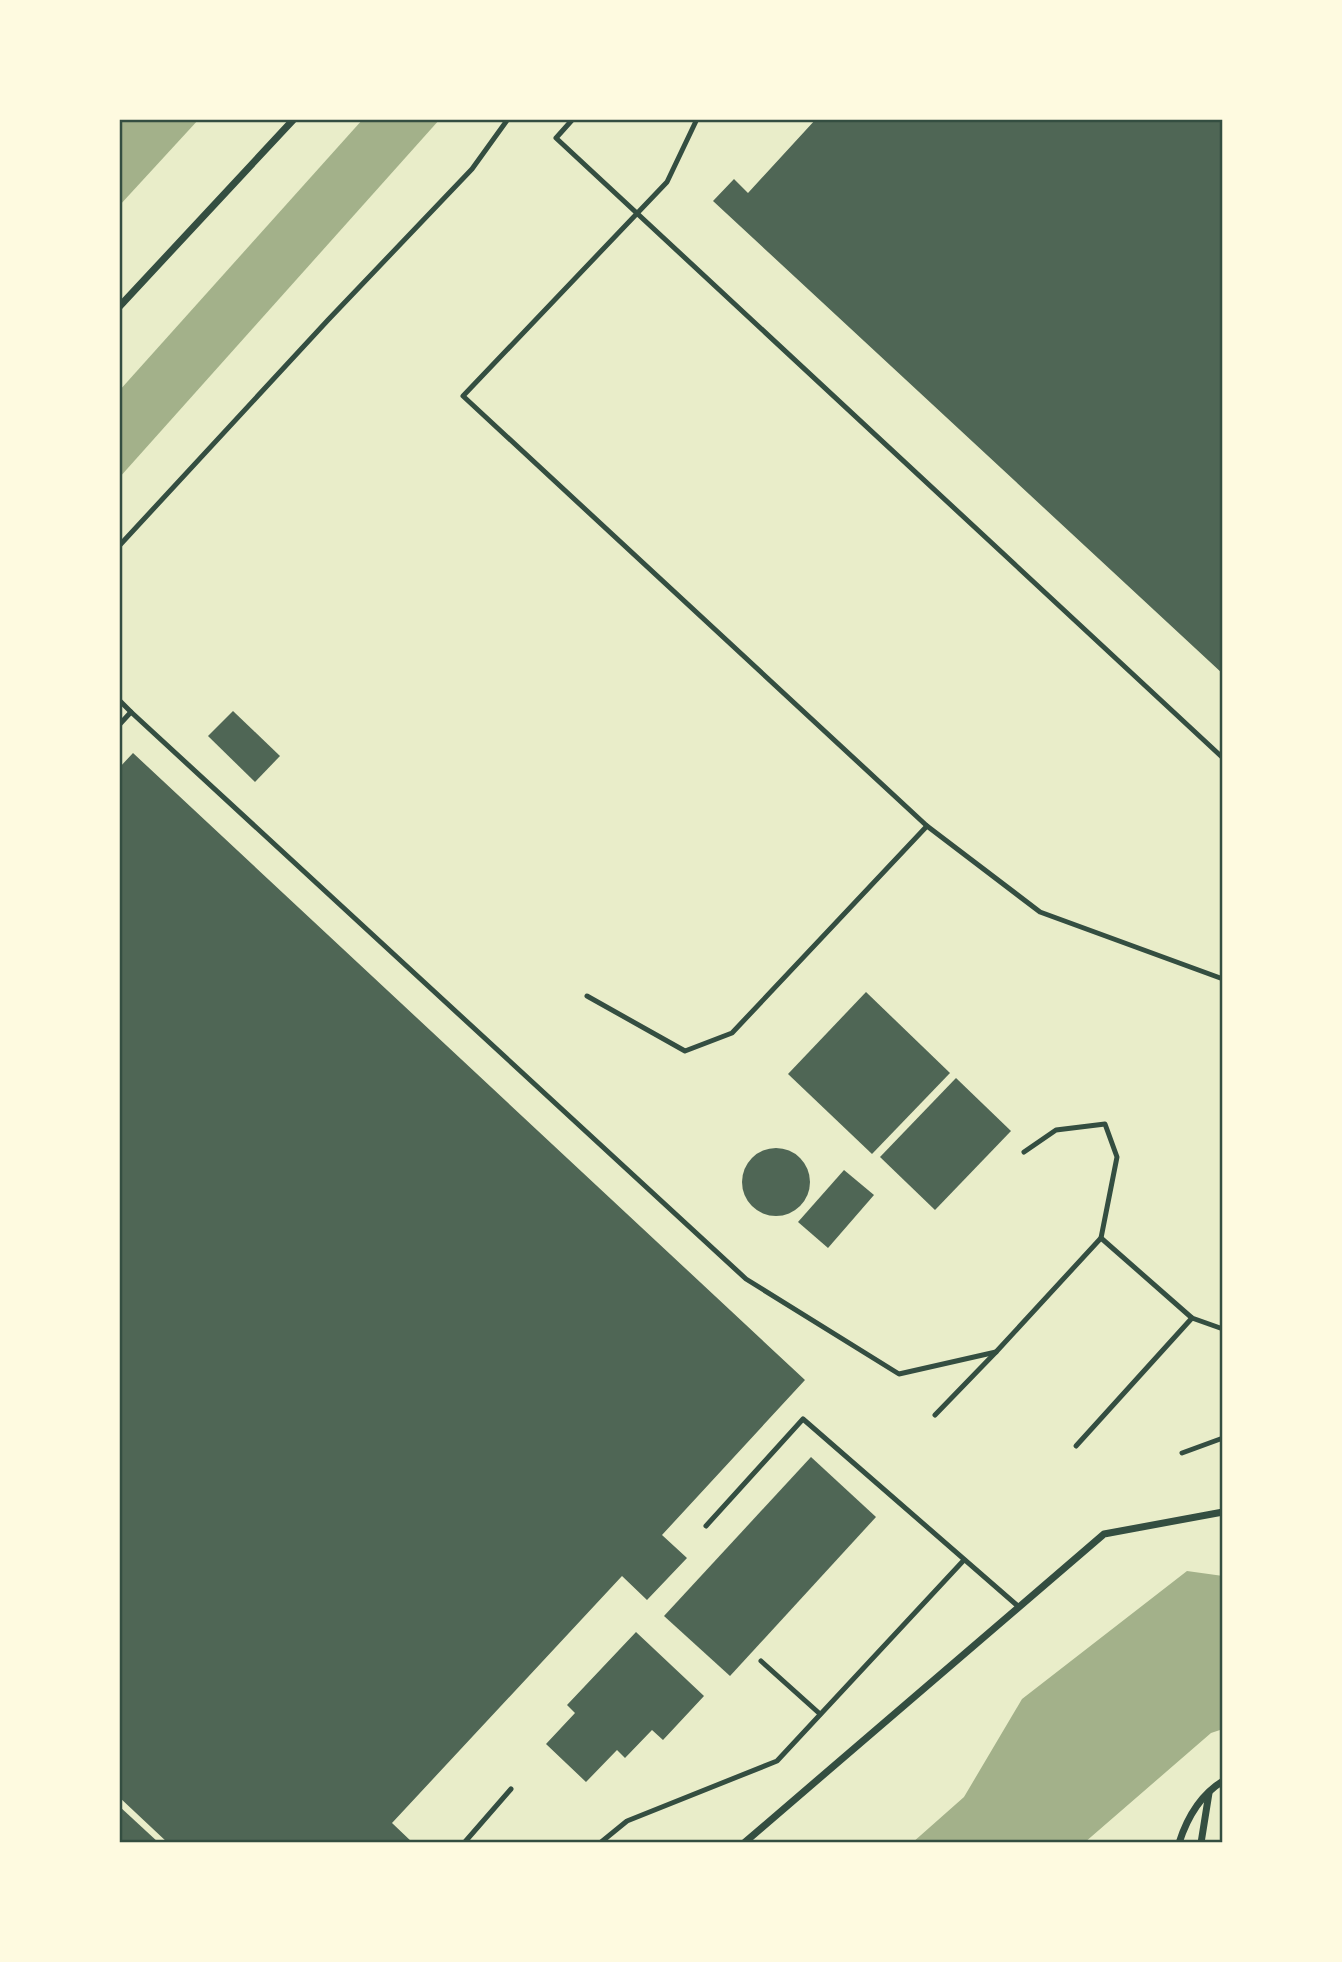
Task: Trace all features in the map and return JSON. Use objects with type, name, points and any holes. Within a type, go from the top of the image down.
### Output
[{"type":"street","points":[[119,307],[294,119]]},
{"type":"street","points":[[744,1843],[1104,1534],[1223,1512]]},
{"type":"street","points":[[1179,1843],[1186,1822],[1210,1789],[1223,1781]]},
{"type":"street","points":[[1201,1843],[1210,1789]]},
{"type":"lane","points":[[119,546],[472,169],[509,119]]},
{"type":"lane","points":[[573,119],[556,138],[1223,758]]},
{"type":"lane","points":[[697,119],[667,182],[463,396],[926,826],[1040,912],[1223,979]]},
{"type":"lane","points":[[119,700],[746,1279],[899,1374],[996,1352]]},
{"type":"lane","points":[[119,725],[131,712]]},
{"type":"lane","points":[[587,996],[685,1051],[732,1033],[926,826]]},
{"type":"lane","points":[[935,1415],[1101,1238],[1117,1157],[1105,1124],[1056,1130],[1024,1152]]},
{"type":"lane","points":[[1101,1238],[1192,1318],[1223,1329]]},
{"type":"lane","points":[[1076,1446],[1192,1318]]},
{"type":"lane","points":[[706,1526],[803,1419],[1019,1607]]},
{"type":"lane","points":[[1182,1453],[1223,1437]]},
{"type":"lane","points":[[600,1843],[627,1821],[777,1761],[964,1560]]},
{"type":"lane","points":[[761,1661],[820,1714]]},
{"type":"lane","points":[[464,1843],[511,1789]]},
{"type":"shaded area","points":[[119,119],[199,119],[119,206]]},
{"type":"shaded area","points":[[363,119],[440,119],[119,478],[119,391]]},
{"type":"shaded area","points":[[1187,1571],[1223,1576],[1223,1729],[1211,1733],[1084,1843],[912,1843],[964,1797],[1022,1699]]},
{"type":"building","points":[[816,119],[1223,119],[1223,674],[713,201],[734,179],[748,193]]},
{"type":"building","points":[[233,711],[280,756],[255,782],[208,736]]},
{"type":"building","points":[[133,753],[805,1380],[662,1535],[687,1558],[647,1600],[622,1576],[392,1823],[413,1843],[168,1843],[119,1797],[119,768]]},
{"type":"building","points":[[866,992],[950,1073],[872,1154],[788,1074]]},
{"type":"building","points":[[956,1078],[1011,1131],[935,1210],[880,1157]]},
{"type":"building","points":[[776,1148],[789,1150],[800,1158],[808,1169],[808,1195],[800,1206],[789,1214],[776,1216],[763,1214],[752,1206],[744,1195],[742,1182],[744,1169],[752,1158],[763,1150]]},
{"type":"building","points":[[844,1170],[874,1195],[828,1248],[798,1222]]},
{"type":"building","points":[[811,1457],[876,1517],[730,1676],[664,1616]]},
{"type":"building","points":[[636,1632],[704,1696],[663,1740],[652,1730],[625,1758],[617,1750],[586,1782],[546,1744],[575,1713],[567,1705]]},
{"type":"building","points":[[119,1806],[159,1843],[119,1843]]}]
